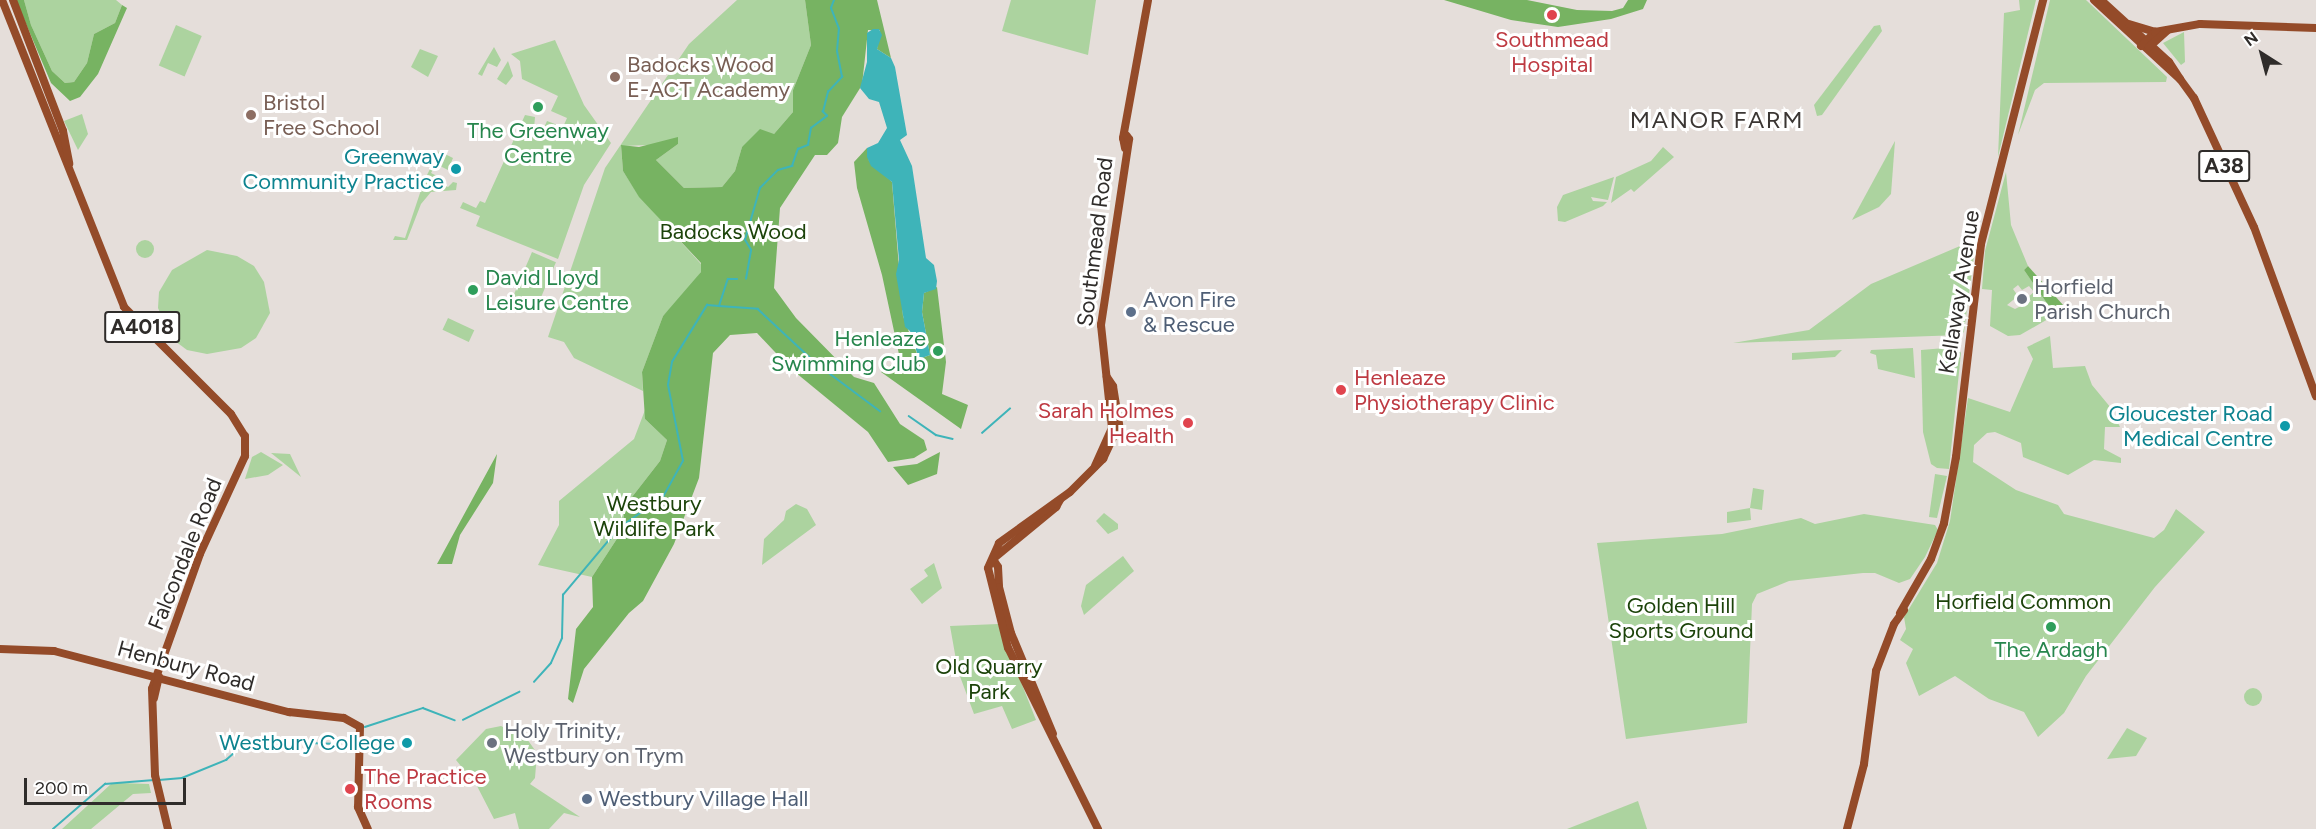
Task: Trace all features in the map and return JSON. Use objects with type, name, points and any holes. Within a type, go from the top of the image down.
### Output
[{"type":"main road","name":"A4018","points":[[2,0],[69,165]]},
{"type":"main road","name":"A4018","points":[[13,0],[63,131],[69,165]]},
{"type":"main road","name":"Southmead Road","points":[[1098,829],[1053,739],[1051,723],[1011,633],[999,587],[998,567],[993,559],[1056,507],[1060,500],[1095,466],[1114,424],[1101,325],[1126,136],[1149,0]]},
{"type":"main road","name":"Kellaway Avenue","points":[[1847,829],[1864,764],[1876,671],[1900,613],[1914,589],[1944,523],[1956,456],[1981,244],[2043,0]]},
{"type":"main road","name":"A38","points":[[2094,0],[2179,73],[2180,79],[2200,108],[2250,223],[2316,396]]},
{"type":"main road","name":"A38","points":[[2101,0],[2128,24],[2146,45]]},
{"type":"main road","points":[[2128,24],[2155,32],[2200,24],[2316,28]]},
{"type":"main road","points":[[2146,45],[2168,30]]},
{"type":"main road","points":[[2146,45],[2155,32]]},
{"type":"main road","name":"Falcondale Road","points":[[69,165],[124,307],[236,419],[246,445],[244,460],[184,594],[159,676],[152,689],[154,698],[152,750],[168,829]]},
{"type":"main road","name":"Henbury Road","points":[[0,649],[54,651],[159,676],[288,712],[339,716],[360,727],[358,807],[368,829]]},
{"type":"green space","points":[[16,0],[24,0],[31,25],[52,71],[65,83],[74,82],[87,63],[94,34],[115,23],[122,5],[127,8],[98,74],[80,97],[70,101],[51,83]]},
{"type":"green space","points":[[24,0],[116,0],[122,5],[115,23],[94,34],[87,63],[74,82],[65,83],[52,71],[31,25]]},
{"type":"green space","points":[[737,0],[805,0],[811,45],[793,90],[793,112],[774,134],[742,147],[735,171],[722,187],[684,188],[656,160],[678,144],[621,146],[623,171],[639,196],[701,264],[701,272],[689,289],[663,316],[642,372],[643,391],[574,358],[564,342],[548,337],[605,168],[689,44]]},
{"type":"green space","name":"Badocks Wood","points":[[805,0],[877,0],[891,58],[877,49],[880,30],[868,30],[862,85],[842,117],[838,143],[827,155],[815,155],[780,208],[774,288],[796,318],[854,377],[874,383],[900,424],[924,440],[927,450],[914,458],[888,462],[868,432],[790,368],[757,333],[730,335],[713,353],[699,478],[674,544],[643,601],[629,613],[584,669],[573,703],[568,699],[576,629],[593,607],[592,577],[622,531],[625,506],[660,461],[667,440],[645,419],[642,372],[663,316],[701,272],[701,263],[639,197],[623,171],[621,145],[639,147],[678,137],[678,144],[656,160],[684,188],[722,187],[735,171],[742,147],[760,129],[774,134],[793,112],[793,90],[811,45]]},
{"type":"green space","points":[[1011,0],[1096,0],[1088,55],[1002,31]]},
{"type":"green space","name":"Southmead Hospital","points":[[1444,0],[1527,0],[1577,10],[1612,11],[1623,8],[1628,0],[1647,0],[1643,9],[1611,19],[1558,27],[1511,20]]},
{"type":"green space","points":[[2019,0],[2036,0],[1998,157],[2004,13],[2020,10]]},
{"type":"green space","points":[[2050,0],[2086,0],[2167,77],[2166,82],[2044,83],[2035,90],[2018,135]]},
{"type":"green space","points":[[176,25],[202,36],[185,76],[159,66]]},
{"type":"green space","points":[[1880,25],[1882,31],[1822,115],[1817,116],[1814,105],[1874,26]]},
{"type":"green space","points":[[2184,32],[2185,62],[2181,65],[2163,43]]},
{"type":"green space","points":[[555,40],[584,105],[611,143],[584,185],[558,259],[476,226],[480,216],[460,208],[463,202],[476,208],[480,201],[485,203],[525,115],[535,117],[534,129],[542,132],[547,121],[563,127],[567,118],[551,111],[558,96],[522,79],[520,61],[511,54]]},
{"type":"green space","points":[[494,47],[501,60],[497,67],[488,63],[482,76],[478,74]]},
{"type":"green space","points":[[420,49],[438,56],[428,77],[411,67]]},
{"type":"green space","points":[[508,61],[513,76],[506,85],[497,79]]},
{"type":"green space","points":[[82,114],[88,134],[78,150],[64,121]]},
{"type":"green space","points":[[1895,141],[1891,194],[1879,207],[1852,220]]},
{"type":"green space","points":[[1663,147],[1674,157],[1634,192],[1631,189],[1611,203],[1616,177],[1651,161]]},
{"type":"green space","points":[[867,148],[869,161],[892,182],[903,316],[919,359],[930,355],[922,312],[924,293],[937,287],[946,362],[942,394],[968,405],[961,429],[881,372],[900,359],[882,275],[857,188],[854,162]]},
{"type":"green space","points":[[439,151],[453,158],[448,170],[436,164],[431,173],[443,179],[442,184],[448,187],[453,182],[457,183],[456,190],[431,192],[421,204],[407,240],[393,240],[395,236],[405,238],[424,181]]},
{"type":"green space","points":[[2006,172],[2011,225],[2028,266],[2024,270],[2055,315],[2020,335],[2008,336],[1990,326],[1992,290],[1982,289],[1985,251]],"holes":[[[2018,285],[2022,290],[2029,286],[2034,292],[2028,297],[2031,301],[2015,309],[2007,305],[2018,296],[2013,289]]]},
{"type":"green space","points":[[1614,177],[1608,200],[1591,197],[1593,201],[1607,202],[1603,206],[1565,222],[1558,221],[1557,207],[1563,195]]},
{"type":"green space","points":[[145,240],[151,243],[154,249],[151,255],[145,258],[139,255],[136,249],[139,243]]},
{"type":"green space","points":[[1960,246],[1975,247],[1964,332],[1960,335],[1733,343],[1809,330],[1871,284]]},
{"type":"green space","points":[[207,250],[237,256],[254,266],[264,282],[270,313],[256,338],[241,348],[207,354],[187,350],[171,338],[158,308],[159,292],[172,270]]},
{"type":"green space","points":[[532,252],[556,262],[537,307],[513,297]]},
{"type":"green space","points":[[2028,266],[2064,306],[2055,315],[2024,270]]},
{"type":"green space","points":[[448,318],[474,330],[469,342],[443,330]]},
{"type":"green space","name":"Horfield Common","points":[[2050,336],[2053,368],[2085,366],[2092,385],[2111,408],[2120,427],[2105,427],[2104,449],[2121,458],[2121,463],[2094,460],[2068,475],[2023,457],[2021,443],[1995,432],[1987,433],[1974,445],[1973,462],[2016,490],[2058,505],[2064,514],[2154,538],[2164,530],[2176,509],[2205,532],[2155,587],[2086,676],[2064,713],[2038,737],[2024,712],[1989,699],[1955,676],[1919,696],[1906,663],[1913,649],[1900,640],[1906,629],[1904,617],[1937,563],[1950,521],[1968,398],[2010,412],[2033,359],[2027,347]]},
{"type":"green space","points":[[1957,347],[1961,353],[1949,469],[1937,468],[1931,464],[1923,432],[1921,350]]},
{"type":"green space","points":[[1913,348],[1915,378],[1878,369],[1876,355],[1870,353],[1871,350]]},
{"type":"green space","points":[[1842,350],[1835,357],[1792,360],[1792,353]]},
{"type":"green space","name":"Westbury Wildlife Park","points":[[645,410],[645,419],[667,440],[660,461],[625,506],[622,531],[592,577],[538,565],[559,525],[559,501],[634,439]]},
{"type":"green space","points":[[261,452],[283,465],[268,475],[245,479],[252,457]]},
{"type":"green space","points":[[940,452],[937,474],[908,485],[893,467],[917,464]]},
{"type":"green space","points":[[271,453],[290,454],[301,477]]},
{"type":"green space","points":[[497,454],[493,483],[460,535],[452,564],[437,564]]},
{"type":"green space","points":[[1935,474],[1947,476],[1937,518],[1929,517]]},
{"type":"green space","points":[[1753,488],[1764,490],[1762,510],[1750,508]]},
{"type":"green space","points":[[796,504],[807,509],[816,525],[762,565],[764,539],[784,520],[786,511]]},
{"type":"green space","points":[[1750,508],[1751,520],[1727,523],[1727,512]]},
{"type":"green space","points":[[1104,513],[1118,524],[1118,529],[1108,534],[1096,521]]},
{"type":"green space","name":"Golden Hill Sports Ground","points":[[1864,514],[1935,525],[1938,530],[1925,557],[1910,579],[1899,583],[1875,573],[1863,573],[1789,581],[1757,594],[1752,604],[1747,723],[1626,739],[1597,543],[1722,534],[1801,518],[1815,524]]},
{"type":"green space","points":[[1123,556],[1134,571],[1084,615],[1081,606],[1086,585]]},
{"type":"green space","points":[[934,563],[942,588],[922,604],[910,589],[928,576],[924,570]]},
{"type":"green space","name":"Old Quarry Park","points":[[998,624],[1036,720],[1012,729],[1002,706],[974,714],[958,671],[950,626]]},
{"type":"green space","points":[[2253,688],[2259,691],[2262,697],[2259,703],[2253,706],[2247,703],[2244,697],[2247,691]]},
{"type":"green space","points":[[501,726],[527,739],[537,753],[535,778],[530,784],[580,817],[564,813],[549,829],[519,829],[515,813],[494,819],[477,786],[456,760],[486,729]]},
{"type":"green space","points":[[2127,728],[2147,738],[2136,756],[2107,759]]},
{"type":"green space","points":[[111,784],[149,784],[151,793],[133,794],[91,829],[62,829]]},
{"type":"green space","points":[[1638,801],[1647,829],[1567,829]]},
{"type":"water","points":[[873,29],[879,29],[882,35],[877,49],[891,58],[895,67],[907,135],[900,140],[912,166],[926,258],[934,265],[937,281],[936,289],[924,293],[922,312],[930,355],[919,359],[910,331],[905,327],[896,274],[899,260],[892,182],[871,166],[867,157],[867,148],[878,143],[887,128],[879,102],[869,99],[860,88],[867,62],[867,33]]},
{"type":"waterway","points":[[746,279],[751,250],[745,240],[760,188],[778,170],[792,166],[798,149],[808,145],[811,128],[827,116],[823,112],[828,92],[842,77],[837,51],[839,29],[831,8],[834,0]]},
{"type":"waterway","points":[[534,682],[551,663],[562,638],[563,595],[619,528],[663,497],[683,461],[668,385],[672,362],[707,305],[719,306],[728,279],[737,279]]},
{"type":"waterway","points":[[719,306],[758,309],[817,364],[880,411]]},
{"type":"waterway","points":[[982,433],[1010,409]]},
{"type":"waterway","points":[[909,416],[936,435],[953,439]]},
{"type":"waterway","points":[[463,720],[519,692]]},
{"type":"waterway","points":[[365,727],[423,708],[455,720]]},
{"type":"waterway","points":[[159,780],[182,778],[226,760],[248,741],[339,744],[352,738]]},
{"type":"waterway","points":[[53,829],[105,784],[154,780]]},
{"type":"place","name":"Southmead Hospital","points":[[1552,15]]},
{"type":"place","name":"Badocks Wood E-ACT Academy","points":[[615,77]]},
{"type":"place","name":"The Greenway Centre","points":[[538,107]]},
{"type":"place","name":"Bristol Free School","points":[[251,115]]},
{"type":"place","name":"Greenway Community Practice","points":[[456,169]]},
{"type":"place","name":"David Lloyd Leisure Centre","points":[[473,290]]},
{"type":"place","name":"Horfield Parish Church","points":[[2022,299]]},
{"type":"place","name":"Avon Fire & Rescue","points":[[1131,312]]},
{"type":"place","name":"Henleaze Swimming Club","points":[[938,351]]},
{"type":"place","name":"Henleaze Physiotherapy Clinic","points":[[1341,390]]},
{"type":"place","name":"Sarah Holmes Health","points":[[1188,423]]},
{"type":"place","name":"Gloucester Road Medical Centre","points":[[2285,426]]},
{"type":"place","name":"The Ardagh","points":[[2051,627]]},
{"type":"place","name":"Westbury College","points":[[407,743]]},
{"type":"place","name":"Holy Trinity, Westbury on Trym","points":[[492,743]]},
{"type":"place","name":"The Practice Rooms","points":[[350,789]]},
{"type":"place","name":"Westbury Village Hall","points":[[587,799]]},
{"type":"district","name":"MANOR FARM","points":[[1717,120]]}]
